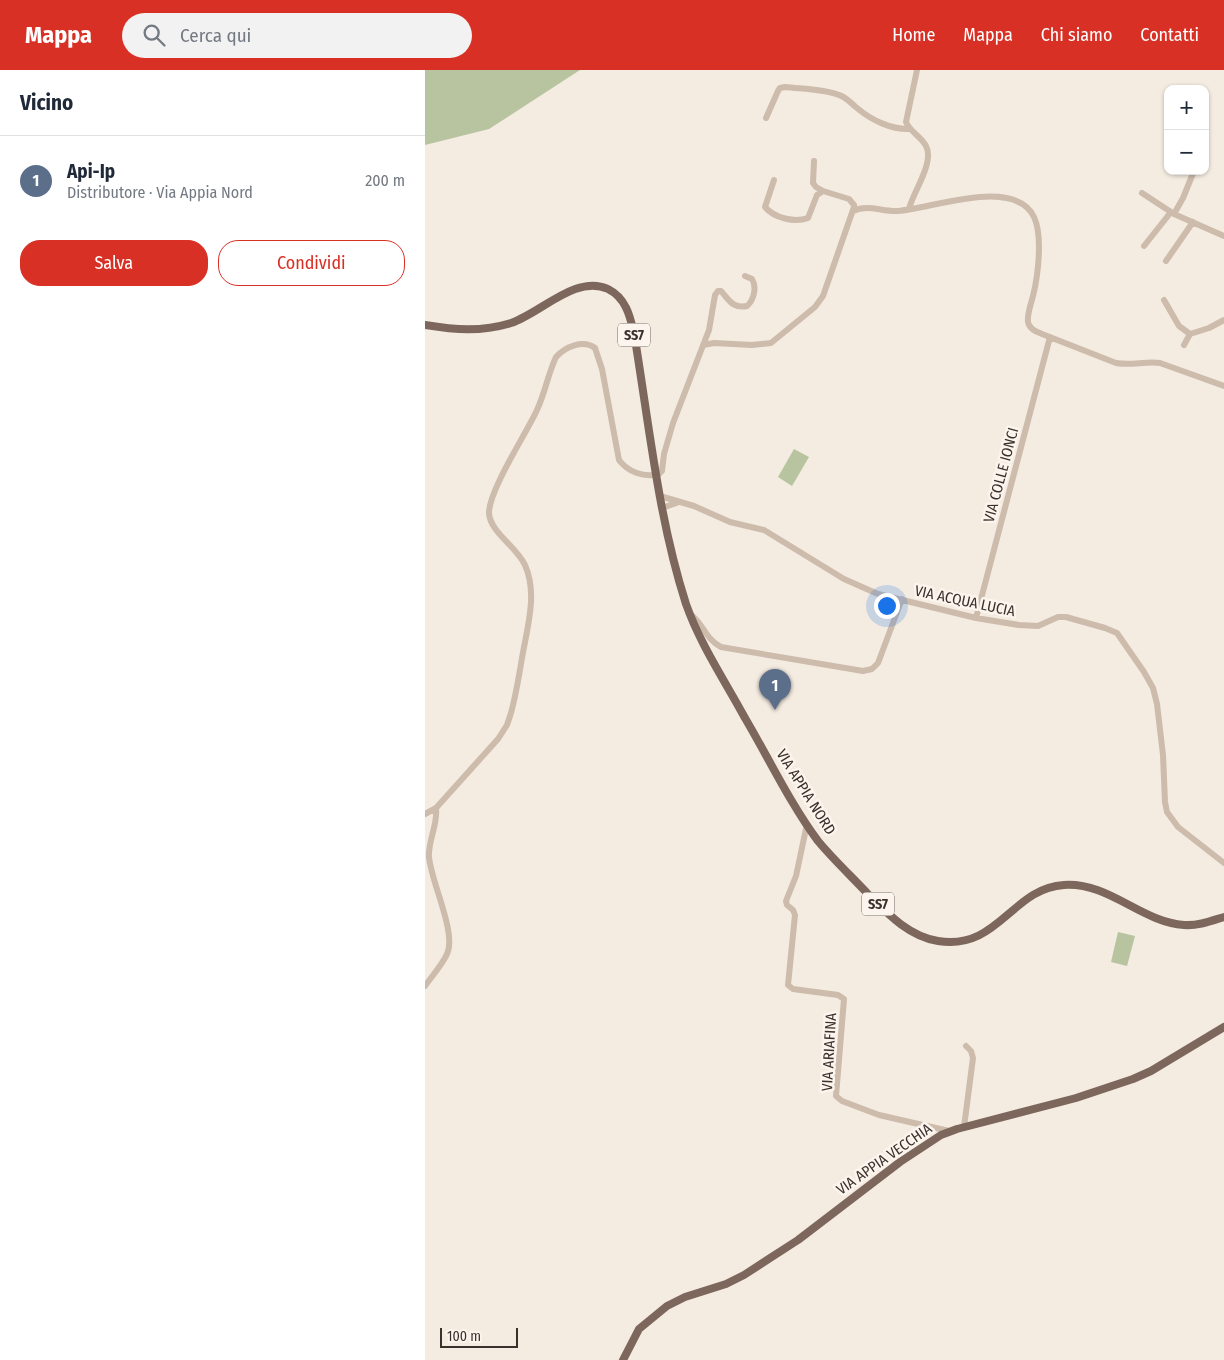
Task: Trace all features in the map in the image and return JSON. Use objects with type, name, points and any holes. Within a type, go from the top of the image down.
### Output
[{"type":"main road","name":"SS7","points":[[425,325],[463,330],[490,328],[525,317],[580,287],[598,286],[613,292],[624,303],[631,320],[662,508]]},
{"type":"main road","name":"VIA APPIA NORD","points":[[662,508],[679,580],[690,614],[717,668],[807,824],[829,853],[887,912],[907,929],[935,940],[956,942],[979,936],[994,927],[1035,894],[1050,887],[1064,885],[1099,890],[1149,914],[1179,924],[1201,924],[1224,917]]},
{"type":"main road","name":"VIA APPIA VECCHIA","points":[[623,1360],[632,1339],[640,1327],[667,1306],[688,1296],[726,1284],[744,1275],[794,1243],[900,1162],[949,1131],[1086,1095],[1133,1080],[1155,1069],[1224,1027]]},
{"type":"street","points":[[909,209],[929,155],[925,144],[910,129],[906,119],[917,70]]},
{"type":"street","points":[[766,118],[780,88],[785,87],[839,94],[864,113],[886,124],[900,129],[910,129]]},
{"type":"street","points":[[814,161],[813,183],[816,187],[847,199],[856,208],[893,211],[978,197],[1014,200],[1027,209],[1035,221],[1038,244],[1037,277],[1028,323],[1034,330],[1116,363],[1128,365],[1152,362],[1161,363],[1224,386]]},
{"type":"street","points":[[1144,246],[1183,198],[1192,175]]},
{"type":"street","points":[[775,180],[765,207],[768,211],[789,219],[799,220],[808,218],[817,196],[823,191]]},
{"type":"street","points":[[1142,193],[1172,213],[1224,236]]},
{"type":"street","points":[[703,345],[713,343],[749,345],[769,343],[815,307],[823,296],[856,208]]},
{"type":"street","points":[[1166,261],[1193,222]]},
{"type":"street","points":[[425,814],[436,808],[498,738],[507,725],[511,713],[530,611],[531,586],[527,568],[520,555],[493,525],[489,508],[495,492],[537,412],[555,360],[560,352],[579,344],[590,345],[595,348],[602,369],[619,460],[637,473],[649,476],[657,475],[662,471],[664,454],[673,423],[709,330],[713,299],[717,292],[722,292],[730,302],[745,307],[751,302],[754,282],[745,276]]},
{"type":"street","points":[[1164,300],[1179,326],[1190,334]]},
{"type":"street","points":[[1184,345],[1190,334],[1205,330],[1224,320]]},
{"type":"street","name":"VIA COLLE IONCI","points":[[977,618],[1050,337]]},
{"type":"street","name":"VIA ACQUA LUCIA","points":[[660,496],[727,521],[764,530],[852,584],[870,591],[977,618],[1032,626],[1066,616],[1110,630],[1119,635],[1144,672],[1156,697],[1167,812],[1176,825],[1224,863]]},
{"type":"street","points":[[662,508],[679,502]]},
{"type":"street","points":[[690,614],[699,622],[711,641],[721,648],[863,671],[872,669],[879,661],[902,599]]},
{"type":"street","points":[[425,986],[446,956],[449,944],[449,934],[429,857],[436,820],[436,808]]},
{"type":"street","name":"VIA ARIAFINA","points":[[807,824],[796,876],[786,902],[795,915],[789,985],[793,989],[839,995],[844,999],[836,1096],[842,1101],[879,1115],[949,1131]]},
{"type":"street","points":[[964,1127],[973,1058],[971,1051],[966,1046]]},
{"type":"green space","points":[[425,70],[580,70],[489,129],[425,145]]},
{"type":"green space","points":[[794,449],[809,457],[792,486],[778,477]]},
{"type":"green space","points":[[1118,932],[1135,936],[1127,966],[1111,962]]},
{"type":"place","name":"Api-Ip","points":[[775,710]]}]
